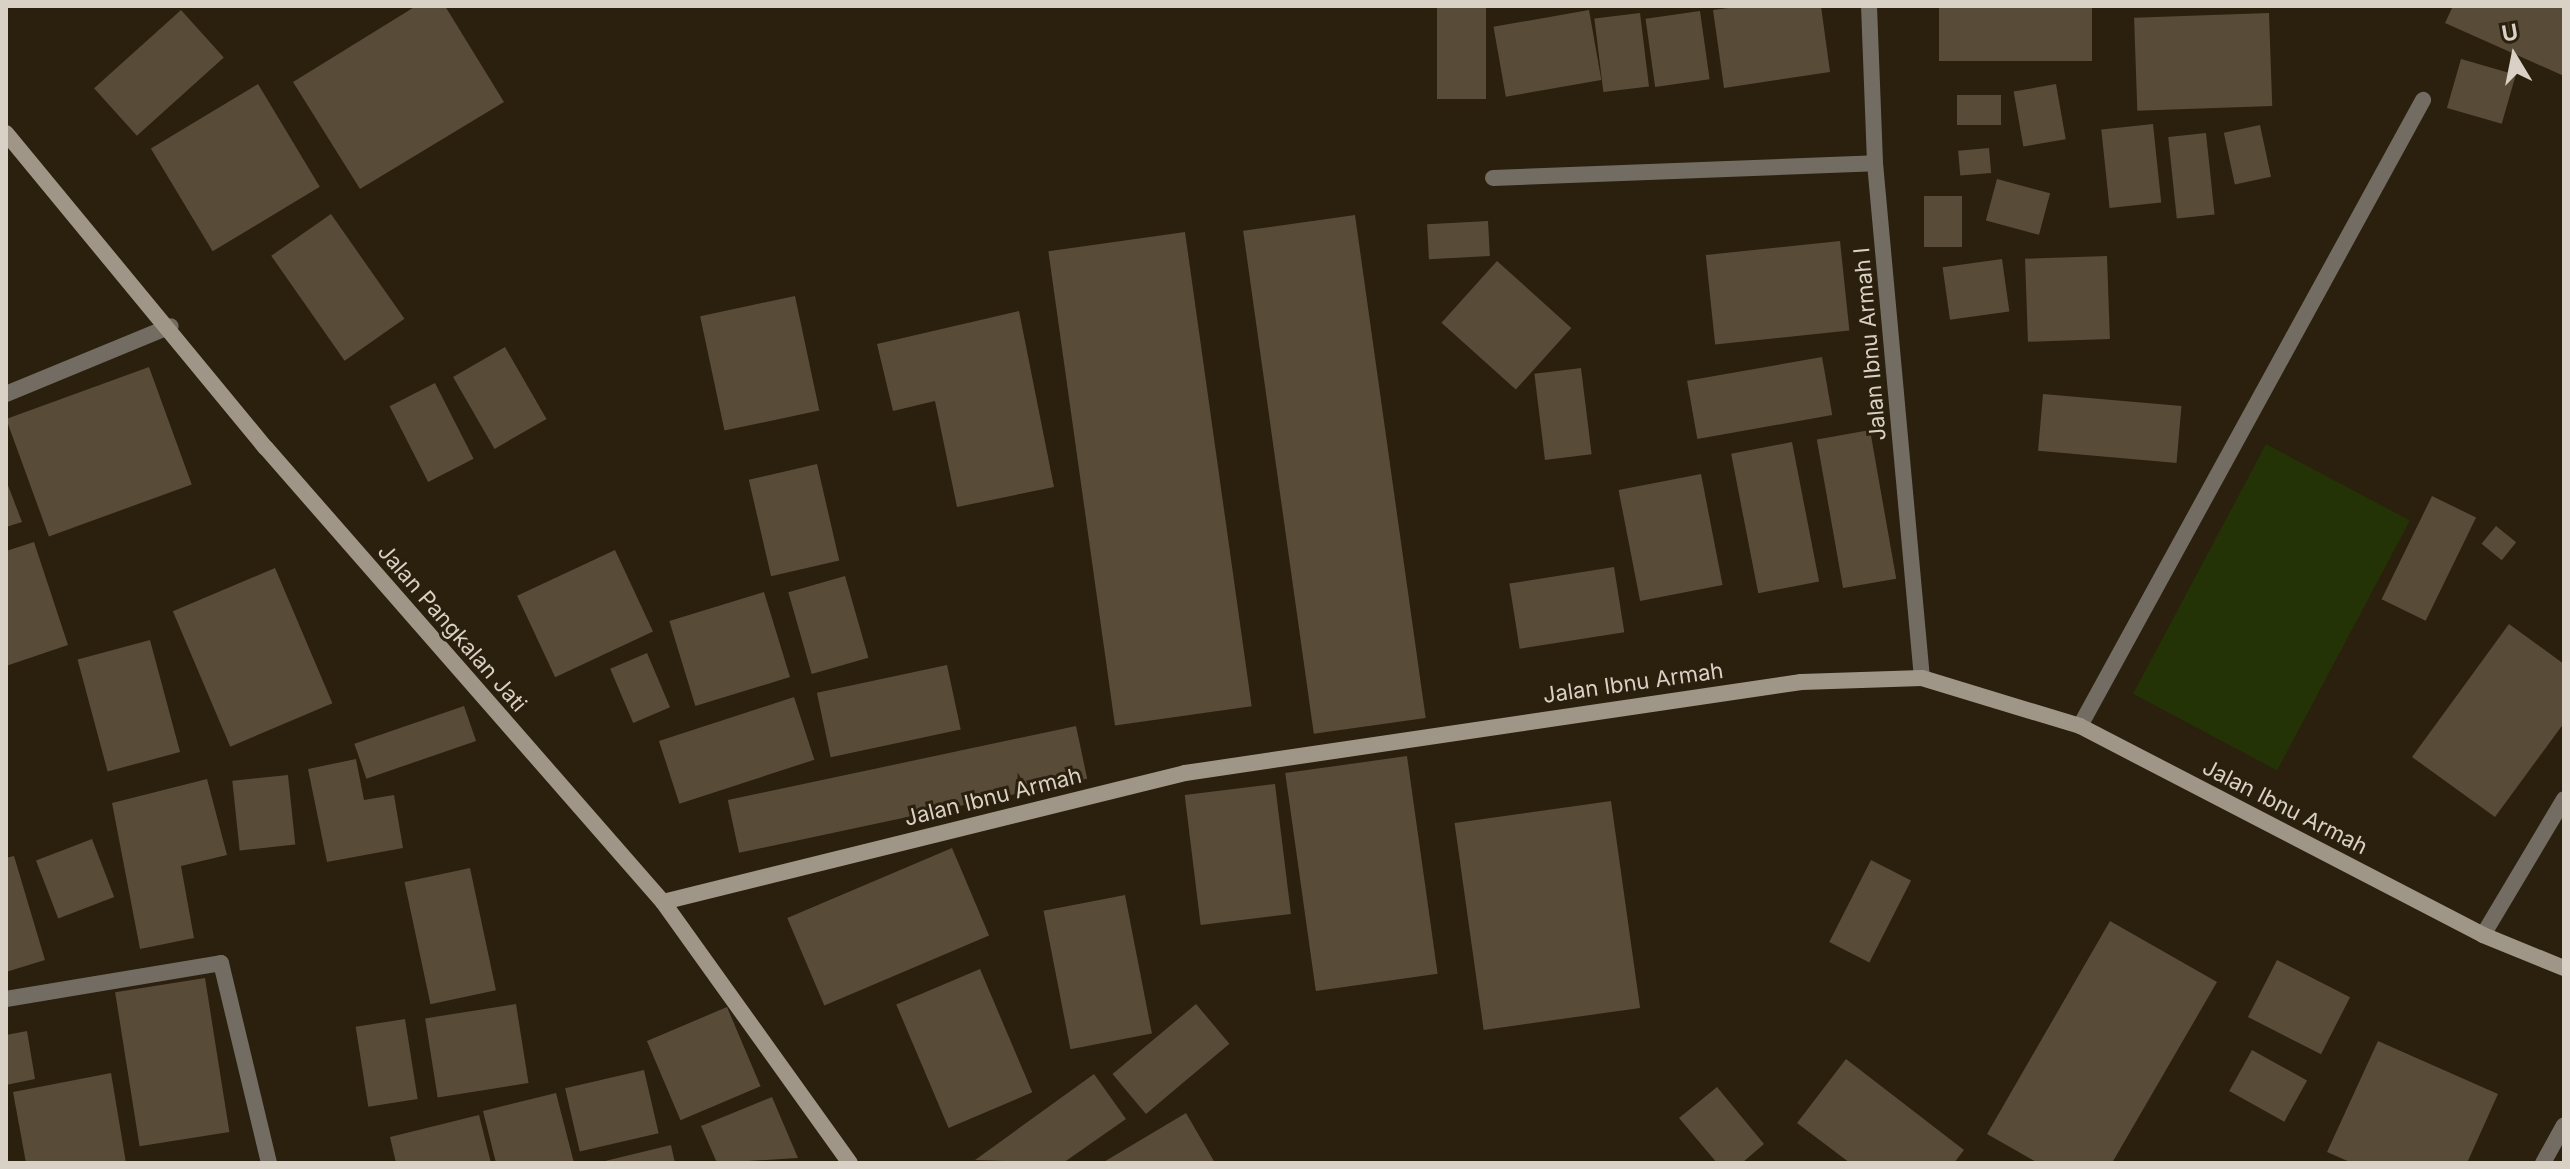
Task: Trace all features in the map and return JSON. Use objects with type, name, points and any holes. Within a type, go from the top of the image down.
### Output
[{"type":"street","name":"Jalan Ibnu Armah I","points":[[1869,6],[1875,163],[1922,678]]},
{"type":"street","points":[[2080,726],[2423,100]]},
{"type":"street","name":"Jalan Pangkalan Jati","points":[[6,133],[171,326],[266,448],[663,902],[850,1163]]},
{"type":"street","points":[[1493,178],[1875,163]]},
{"type":"street","points":[[6,394],[171,326]]},
{"type":"street","name":"Jalan Ibnu Armah","points":[[663,902],[1185,773],[1786,684],[1922,678],[2080,726],[2483,935],[2564,968]]},
{"type":"street","points":[[2483,935],[2564,799]]},
{"type":"street","points":[[6,999],[221,963],[269,1163]]},
{"type":"street","points":[[2543,1163],[2564,1125]]},
{"type":"green space","points":[[2266,444],[2410,521],[2277,770],[2133,694]]},
{"type":"building","points":[[416,6],[445,6],[504,102],[360,189],[293,82]]},
{"type":"building","points":[[1437,6],[1486,6],[1486,99],[1437,99]]},
{"type":"building","points":[[1743,6],[1821,6],[1830,72],[1724,88],[1713,10]]},
{"type":"building","points":[[1939,6],[2092,6],[2092,61],[1939,61]]},
{"type":"building","points":[[2453,6],[2564,6],[2564,76],[2445,23]]},
{"type":"building","points":[[181,10],[224,58],[137,136],[94,88]]},
{"type":"building","points":[[1589,10],[1601,80],[1506,97],[1493,27]]},
{"type":"building","points":[[1700,11],[1710,79],[1655,87],[1646,19]]},
{"type":"building","points":[[1640,13],[1649,86],[1603,92],[1594,19]]},
{"type":"building","points":[[2269,13],[2272,106],[2137,111],[2134,18]]},
{"type":"building","points":[[2461,59],[2516,75],[2502,124],[2447,108]]},
{"type":"building","points":[[258,84],[320,187],[213,251],[151,148]]},
{"type":"building","points":[[2056,84],[2066,139],[2023,147],[2014,91]]},
{"type":"building","points":[[1957,95],[2001,95],[2001,125],[1957,125]]},
{"type":"building","points":[[2153,124],[2161,203],[2110,208],[2101,129]]},
{"type":"building","points":[[2260,125],[2271,177],[2235,185],[2224,133]]},
{"type":"building","points":[[2206,133],[2215,215],[2177,219],[2168,137]]},
{"type":"building","points":[[1989,148],[1991,173],[1960,176],[1958,151]]},
{"type":"building","points":[[1997,179],[2050,193],[2039,235],[1986,221]]},
{"type":"building","points":[[1924,196],[1962,196],[1962,247],[1924,247]]},
{"type":"building","points":[[331,214],[404,319],[345,361],[271,256]]},
{"type":"building","points":[[1355,215],[1426,718],[1314,734],[1243,231]]},
{"type":"building","points":[[1488,221],[1490,256],[1429,259],[1427,224]]},
{"type":"building","points":[[1185,232],[1252,706],[1115,726],[1048,251]]},
{"type":"building","points":[[1840,241],[1849,331],[1715,345],[1706,255]]},
{"type":"building","points":[[2107,256],[2110,339],[2028,342],[2025,259]]},
{"type":"building","points":[[2002,259],[2009,311],[1950,320],[1943,267]]},
{"type":"building","points":[[1497,261],[1571,328],[1516,390],[1441,323]]},
{"type":"building","points":[[795,296],[819,410],[724,431],[700,316]]},
{"type":"building","points":[[1019,311],[1054,487],[957,507],[935,401],[893,411],[877,344]]},
{"type":"building","points":[[505,347],[546,419],[495,449],[453,377]]},
{"type":"building","points":[[1822,357],[1832,415],[1697,439],[1687,381]]},
{"type":"building","points":[[149,367],[192,484],[49,536],[6,419]]},
{"type":"building","points":[[1581,368],[1592,454],[1545,460],[1534,374]]},
{"type":"building","points":[[435,383],[474,459],[428,482],[390,406]]},
{"type":"building","points":[[2043,394],[2181,406],[2177,463],[2038,451]]},
{"type":"building","points":[[1870,430],[1896,579],[1843,588],[1817,439]]},
{"type":"building","points":[[1792,442],[1819,581],[1758,593],[1731,454]]},
{"type":"building","points":[[817,464],[839,560],[771,576],[749,480]]},
{"type":"building","points":[[1701,474],[1723,585],[1640,601],[1619,490]]},
{"type":"building","points":[[6,480],[22,522],[6,527]]},
{"type":"building","points":[[2432,496],[2476,517],[2426,621],[2382,599]]},
{"type":"building","points":[[2496,526],[2516,542],[2502,560],[2482,544]]},
{"type":"building","points":[[34,542],[68,645],[6,666],[6,551]]},
{"type":"building","points":[[615,550],[653,632],[555,677],[517,596]]},
{"type":"building","points":[[1614,567],[1624,632],[1520,649],[1509,584]]},
{"type":"building","points":[[275,568],[332,703],[230,747],[173,611]]},
{"type":"building","points":[[845,576],[868,658],[812,674],[788,592]]},
{"type":"building","points":[[764,592],[790,677],[695,706],[669,621]]},
{"type":"building","points":[[2509,624],[2564,664],[2564,723],[2495,817],[2412,757]]},
{"type":"building","points":[[150,640],[180,752],[108,771],[78,659]]},
{"type":"building","points":[[647,653],[670,707],[633,723],[610,669]]},
{"type":"building","points":[[947,665],[961,730],[831,757],[817,693]]},
{"type":"building","points":[[794,697],[814,760],[679,804],[659,741]]},
{"type":"building","points":[[464,706],[476,741],[366,779],[354,744]]},
{"type":"building","points":[[1076,726],[1087,779],[739,853],[728,800]]},
{"type":"building","points":[[1407,756],[1438,974],[1316,991],[1285,773]]},
{"type":"building","points":[[356,759],[364,800],[394,795],[403,848],[327,862],[308,769]]},
{"type":"building","points":[[288,775],[295,845],[240,850],[232,781]]},
{"type":"building","points":[[207,779],[227,855],[181,866],[194,938],[140,949],[112,803]]},
{"type":"building","points":[[1275,784],[1291,914],[1201,925],[1185,795]]},
{"type":"building","points":[[1611,801],[1640,1008],[1484,1030],[1455,823]]},
{"type":"building","points":[[92,839],[114,897],[58,918],[36,861]]},
{"type":"building","points":[[952,848],[989,935],[824,1005],[787,918]]},
{"type":"building","points":[[14,856],[45,960],[6,972],[6,858]]},
{"type":"building","points":[[1871,860],[1911,880],[1869,962],[1829,942]]},
{"type":"building","points":[[470,868],[496,990],[430,1004],[404,882]]},
{"type":"building","points":[[1125,895],[1152,1033],[1070,1049],[1044,911]]},
{"type":"building","points":[[2110,921],[2217,982],[2112,1163],[2038,1163],[1987,1134]]},
{"type":"building","points":[[2277,960],[2350,997],[2321,1054],[2248,1017]]},
{"type":"building","points":[[980,969],[1032,1092],[949,1128],[896,1005]]},
{"type":"building","points":[[205,978],[229,1132],[140,1146],[115,992]]},
{"type":"building","points":[[516,1004],[529,1083],[438,1097],[425,1018]]},
{"type":"building","points":[[1196,1004],[1229,1044],[1146,1114],[1113,1074]]},
{"type":"building","points":[[727,1007],[761,1086],[681,1120],[647,1041]]},
{"type":"building","points":[[405,1019],[418,1099],[368,1107],[356,1027]]},
{"type":"building","points":[[27,1031],[35,1079],[6,1085],[6,1035]]},
{"type":"building","points":[[2378,1041],[2498,1094],[2467,1163],[2352,1163],[2327,1152]]},
{"type":"building","points":[[2252,1050],[2307,1081],[2284,1122],[2229,1091]]},
{"type":"building","points":[[1846,1059],[1964,1150],[1954,1163],[1850,1163],[1797,1123]]},
{"type":"building","points":[[644,1070],[659,1133],[580,1152],[565,1088]]},
{"type":"building","points":[[111,1073],[126,1163],[26,1163],[13,1092]]},
{"type":"building","points":[[1094,1074],[1126,1119],[1063,1163],[975,1160]]},
{"type":"building","points":[[1717,1087],[1764,1144],[1742,1163],[1717,1163],[1679,1118]]},
{"type":"building","points":[[556,1093],[574,1163],[496,1163],[483,1111]]},
{"type":"building","points":[[772,1097],[798,1158],[717,1163],[701,1126]]},
{"type":"building","points":[[1186,1113],[1215,1163],[1102,1163]]},
{"type":"building","points":[[479,1115],[491,1163],[396,1163],[390,1137]]},
{"type":"building","points":[[671,1145],[675,1163],[601,1163],[601,1162]]}]
